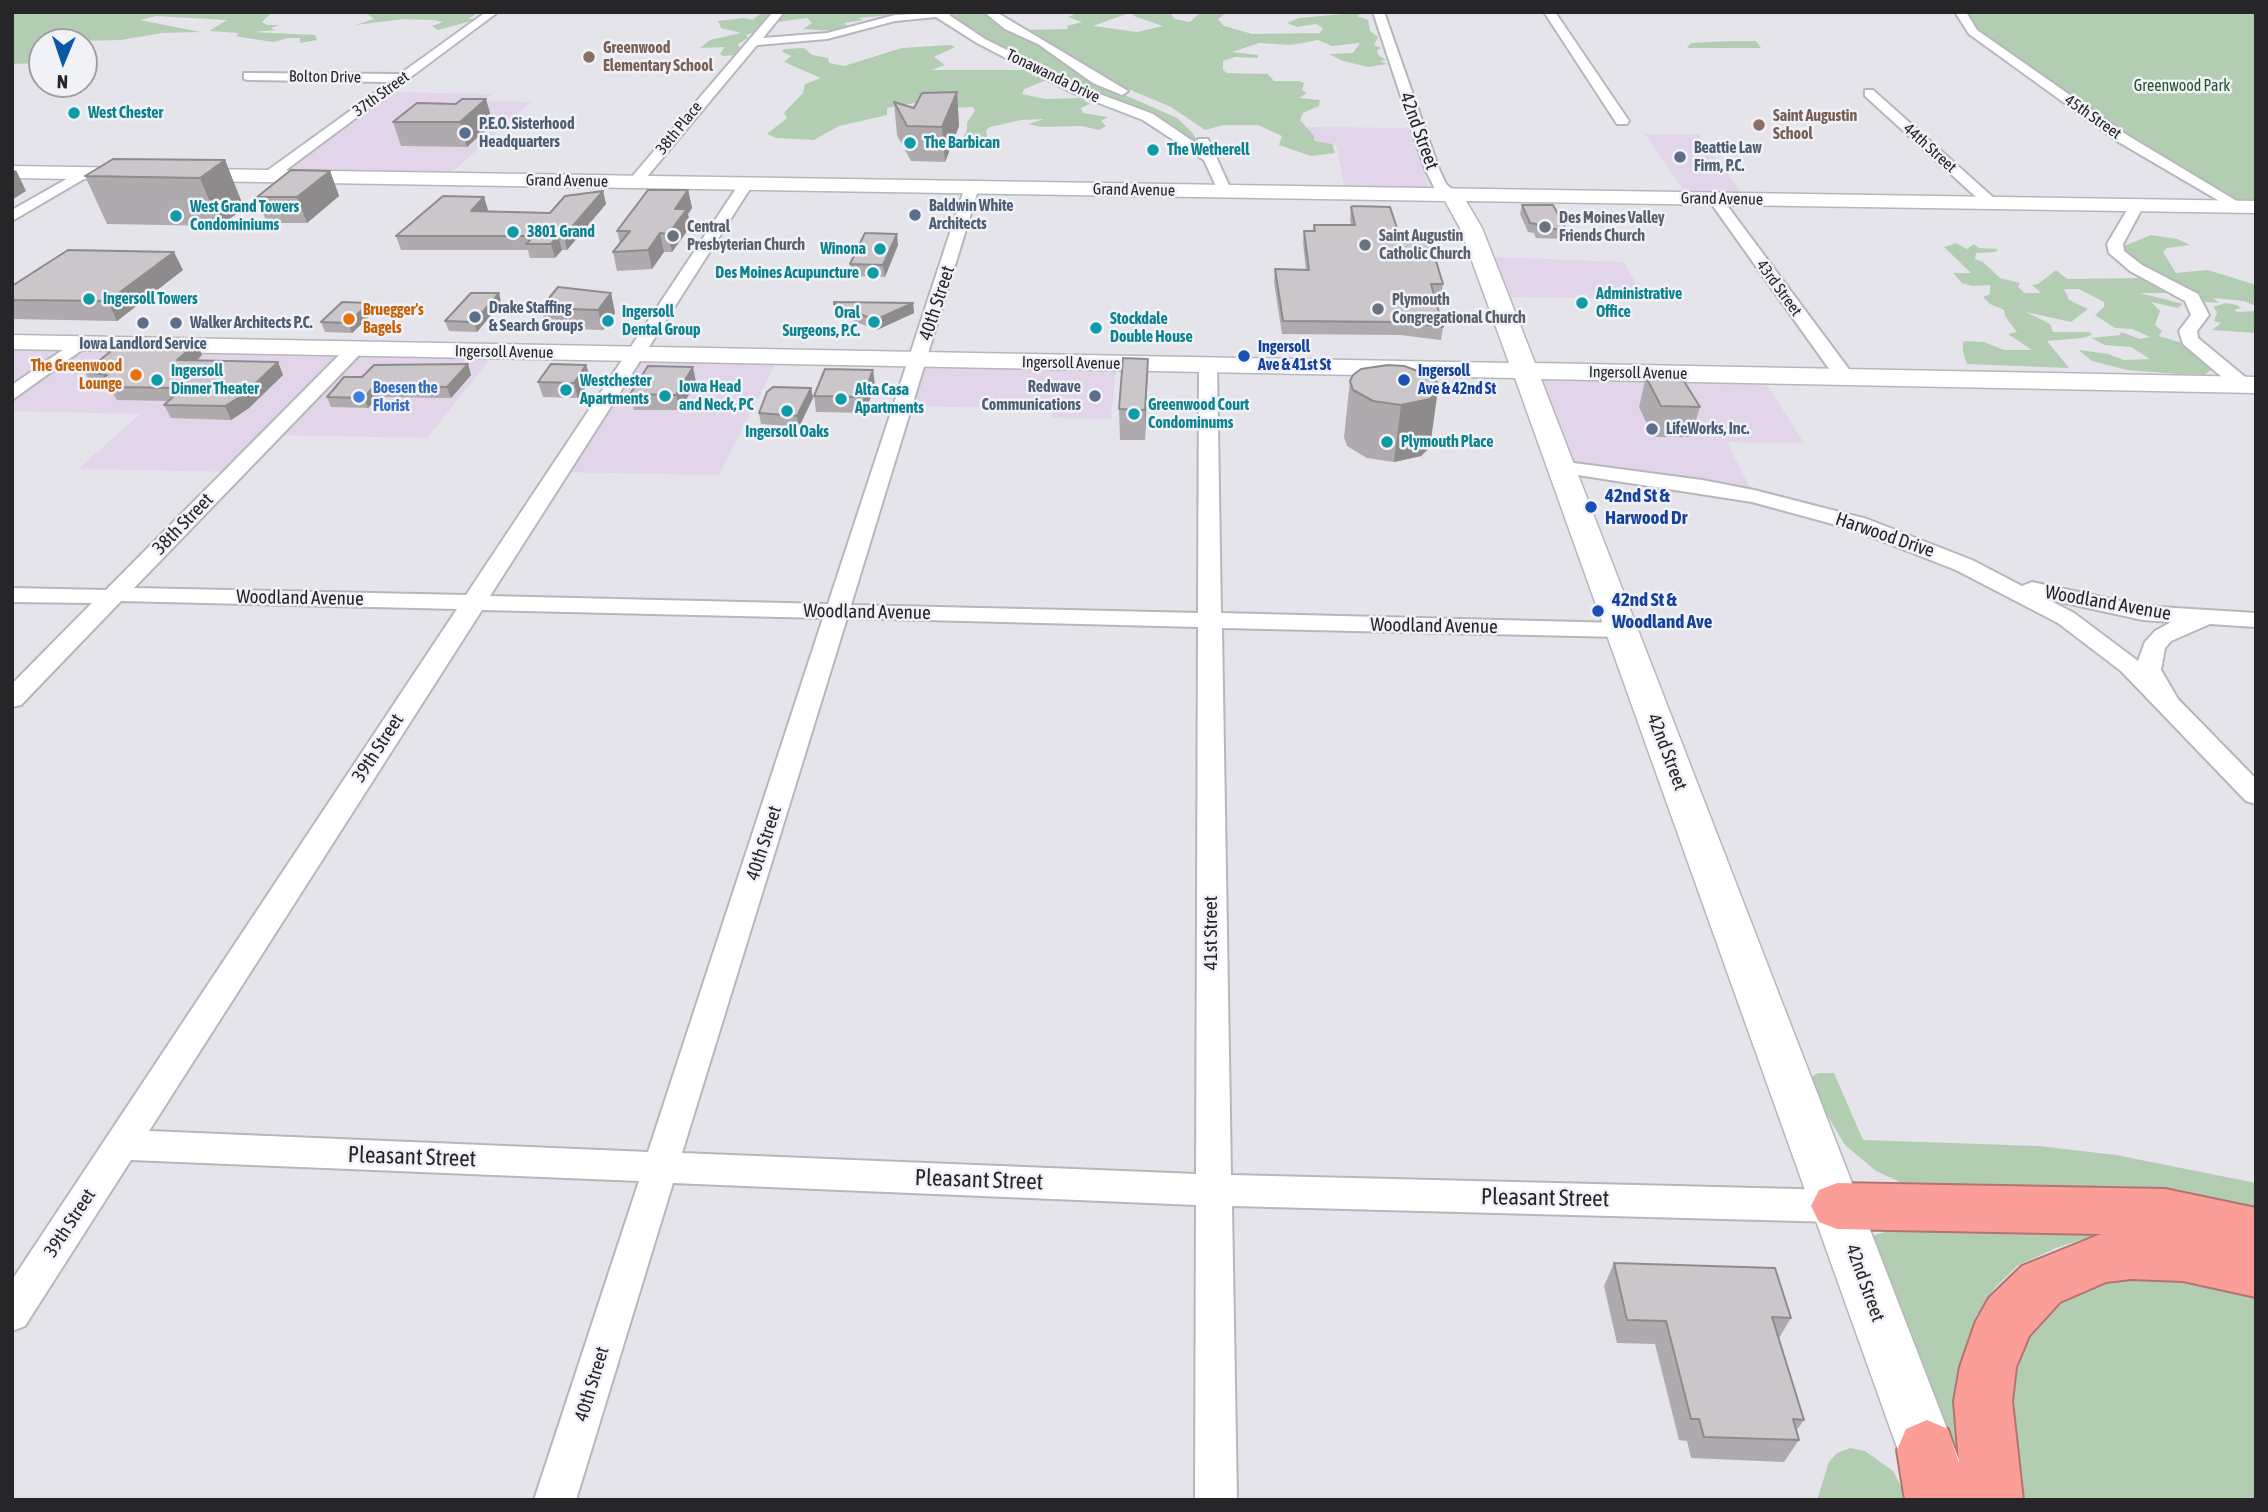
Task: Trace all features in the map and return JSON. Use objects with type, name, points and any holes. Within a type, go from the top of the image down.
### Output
[{"type":"highway","points":[[1837,1206],[2165,1212],[2256,1232]]},
{"type":"highway","points":[[1993,1500],[1983,1401],[1988,1367],[1996,1340],[2009,1317],[2040,1284],[2103,1258],[2131,1255],[2183,1256],[2256,1272]]},
{"type":"main road","name":"Grand Avenue","points":[[12,172],[2247,207]]},
{"type":"main road","name":"42nd Street","points":[[1452,195],[1471,228],[1837,1206],[1936,1483]]},
{"type":"main road","name":"Ingersoll Avenue","points":[[12,342],[2250,385]]},
{"type":"street","name":"37th Street","points":[[269,176],[493,12]]},
{"type":"street","name":"38th Place","points":[[635,182],[779,12]]},
{"type":"street","points":[[754,42],[827,36],[895,18],[950,12]]},
{"type":"street","name":"Tonawanda Drive","points":[[989,12],[1009,27],[1042,42],[1097,80],[1134,96]]},
{"type":"street","name":"42nd Street","points":[[1378,12],[1432,169],[1440,186],[1452,195]]},
{"type":"street","points":[[1549,12],[1622,121]]},
{"type":"street","name":"45th Street","points":[[1960,12],[1973,32],[2122,138],[2247,207]]},
{"type":"street","name":"Tonawanda Drive","points":[[937,13],[981,41],[1077,90],[1148,117],[1207,157]]},
{"type":"street","name":"Bolton Drive","points":[[248,76],[403,78]]},
{"type":"street","name":"44th Street","points":[[1862,89],[1991,203]]},
{"type":"street","name":"Tonawanda Drive","points":[[1196,131],[1224,192]]},
{"type":"street","points":[[12,217],[84,173]]},
{"type":"street","name":"39th Street","points":[[12,1313],[746,184]]},
{"type":"street","name":"40th Street","points":[[555,1500],[972,187]]},
{"type":"street","name":"43rd Street","points":[[1715,199],[1844,376]]},
{"type":"street","points":[[2137,205],[2115,244],[2117,253],[2136,268],[2192,298],[2200,315],[2188,331],[2189,340],[2250,385]]},
{"type":"street","points":[[12,394],[80,344]]},
{"type":"street","name":"38th Street","points":[[12,698],[355,349]]},
{"type":"street","name":"41st Street","points":[[1208,365],[1216,1500]]},
{"type":"street","name":"Harwood Drive","points":[[1559,467],[1702,486],[1780,502],[1859,524],[1964,565],[2066,618],[2130,666],[2256,795]]},
{"type":"street","name":"Woodland Avenue","points":[[1964,565],[2036,590],[2106,607],[2216,619],[2256,620]]},
{"type":"street","name":"Woodland Avenue","points":[[12,595],[1620,630]]},
{"type":"street","name":"Harwood Drive","points":[[2169,705],[2156,687],[2150,670],[2153,647],[2163,636],[2179,627],[2216,619]]},
{"type":"street","name":"Pleasant Street","points":[[121,1145],[1213,1190],[1837,1206]]},
{"type":"shaded area","points":[[391,92],[492,94],[484,101],[531,102],[449,175],[288,170]]},
{"type":"shaded area","points":[[1306,127],[1410,128],[1429,188],[1345,189],[1336,145],[1309,145]]},
{"type":"shaded area","points":[[1645,134],[1698,134],[1743,195],[1686,194]]},
{"type":"shaded area","points":[[1495,257],[1624,262],[1645,299],[1511,297]]},
{"type":"shaded area","points":[[12,342],[496,352],[427,438],[270,435],[234,472],[78,469],[140,414],[12,411]]},
{"type":"shaded area","points":[[637,354],[779,357],[719,475],[557,472]]},
{"type":"shaded area","points":[[919,360],[1116,364],[1111,419],[1051,418],[1052,409],[904,406]]},
{"type":"shaded area","points":[[1525,372],[1761,375],[1804,443],[1727,442],[1754,496],[1559,467]]},
{"type":"green space","points":[[12,12],[281,12],[271,13],[262,22],[279,25],[271,28],[275,30],[252,32],[315,35],[317,40],[300,43],[300,38],[274,42],[246,38],[236,36],[239,33],[209,31],[227,20],[156,16],[140,20],[200,32],[162,33],[121,40],[98,41],[98,28],[28,28],[28,63],[12,64]]},
{"type":"green space","points":[[365,12],[470,12],[476,14],[468,19],[478,19],[438,30],[432,26],[443,22],[433,20],[403,19],[355,25],[374,19]]},
{"type":"green space","points":[[763,12],[775,12],[759,31],[746,35],[748,38],[738,44],[740,49],[735,55],[720,54],[725,47],[700,48],[710,40],[741,33],[721,28],[718,21],[744,18],[752,20]]},
{"type":"green space","points":[[1079,12],[1126,14],[1093,26],[1137,32],[1163,26],[1134,16],[1131,12],[1170,12],[1174,19],[1190,22],[1201,12],[1227,12],[1218,19],[1224,26],[1252,34],[1320,33],[1323,28],[1316,24],[1297,27],[1287,23],[1299,18],[1365,12],[1357,16],[1368,20],[1370,31],[1378,37],[1374,45],[1381,48],[1377,50],[1378,55],[1386,60],[1380,61],[1387,64],[1368,67],[1343,61],[1329,54],[1353,53],[1360,43],[1332,46],[1318,40],[1291,45],[1259,43],[1232,52],[1258,55],[1258,58],[1235,57],[1223,61],[1223,70],[1227,73],[1268,74],[1274,81],[1300,81],[1304,83],[1302,90],[1307,93],[1299,98],[1320,100],[1319,106],[1303,113],[1300,120],[1314,136],[1314,141],[1332,144],[1335,153],[1311,156],[1279,145],[1282,136],[1258,125],[1224,125],[1205,130],[1171,107],[1102,78],[1039,38],[1036,33],[1024,30],[1068,29],[1067,26],[1082,22],[1068,17]]},
{"type":"green space","name":"Greenwood Park","points":[[1965,12],[2256,12],[2256,202],[2235,199],[2133,140],[1982,35]]},
{"type":"green space","points":[[785,13],[902,14],[858,18],[863,20],[844,23],[849,27],[836,31],[803,29],[812,23],[807,18],[777,22]]},
{"type":"green space","points":[[984,13],[1042,45],[1109,88],[1177,118],[1192,132],[1202,149],[992,44],[948,17]]},
{"type":"green space","points":[[1756,41],[1761,48],[1687,48],[1691,43]]},
{"type":"green space","points":[[955,47],[934,57],[945,65],[931,70],[1028,70],[1033,76],[1047,80],[1024,89],[1022,94],[1045,99],[1081,98],[1090,104],[1081,108],[1083,113],[1108,117],[1101,121],[1106,126],[1099,130],[1081,126],[1041,127],[1028,124],[1044,119],[1021,120],[990,127],[986,130],[987,137],[981,142],[964,148],[958,146],[967,130],[967,122],[975,111],[973,107],[949,108],[915,103],[887,108],[887,115],[839,126],[814,140],[776,138],[767,134],[787,118],[784,113],[803,93],[805,84],[821,78],[784,62],[791,56],[781,51],[785,49],[804,48],[812,55],[828,58],[829,63],[844,66],[902,48]]},
{"type":"green space","points":[[2151,235],[2177,239],[2190,245],[2167,248],[2163,252],[2176,273],[2208,270],[2256,285],[2256,306],[2244,301],[2213,298],[2219,303],[2205,302],[2190,290],[2151,271],[2127,255],[2124,246]]},
{"type":"green space","points":[[1956,243],[1967,249],[1974,244],[1979,248],[1998,249],[1995,252],[1976,253],[1975,259],[1983,262],[2000,278],[2020,283],[2018,287],[2025,293],[2041,293],[2032,285],[2038,284],[2056,270],[2067,279],[2144,278],[2172,293],[2140,293],[2183,304],[2178,308],[2151,302],[2160,311],[2155,325],[2162,331],[2159,336],[2182,343],[2211,370],[2204,375],[2179,374],[2127,370],[2092,361],[2079,350],[2108,354],[2124,360],[2150,359],[2131,347],[2105,345],[2091,338],[2120,335],[2121,332],[2140,339],[2150,337],[2132,329],[2115,328],[2095,315],[2104,307],[2104,302],[2079,289],[2064,289],[2069,300],[2088,309],[2071,322],[2026,312],[2050,324],[2053,332],[2090,332],[2092,335],[2082,338],[2047,341],[2069,368],[1967,364],[1963,352],[1963,342],[1966,341],[1984,342],[2004,350],[2032,350],[2008,334],[2017,332],[2005,316],[2004,310],[1990,304],[1983,297],[1990,294],[1990,285],[1972,286],[1962,283],[1953,273],[1971,273],[1944,247]]},
{"type":"green space","points":[[2226,303],[2241,308],[2234,310],[2237,312],[2256,311],[2256,333],[2212,330],[2221,323],[2214,321],[2217,312],[2213,307]]},
{"type":"green space","points":[[1818,1073],[1834,1073],[1863,1140],[2039,1146],[2116,1155],[2256,1183],[2256,1213],[2195,1195],[2133,1187],[1964,1189],[1900,1182],[1876,1171],[1845,1145],[1814,1093],[1809,1078]]},
{"type":"green space","points":[[1898,1228],[2118,1234],[2090,1237],[2056,1248],[2017,1266],[1994,1289],[1976,1316],[1965,1347],[1959,1389],[1963,1461],[1957,1461],[1869,1237]]},
{"type":"green space","points":[[2158,1271],[2256,1288],[2256,1500],[2018,1500],[2008,1404],[2016,1356],[2038,1320],[2070,1294],[2107,1279]]},
{"type":"green space","points":[[1850,1448],[1865,1451],[1893,1471],[1908,1500],[1817,1500],[1829,1462],[1837,1453]]},
{"type":"building","points":[[957,92],[942,127],[907,126],[894,102],[914,108],[922,93]]},
{"type":"building","points":[[462,99],[486,99],[460,122],[393,122],[417,103],[456,104]]},
{"type":"building","points":[[113,159],[225,160],[200,178],[85,176]]},
{"type":"building","points":[[291,170],[330,171],[297,197],[257,197]]},
{"type":"building","points":[[648,190],[688,190],[675,209],[687,209],[668,234],[660,233],[648,250],[613,252],[630,231],[617,231]]},
{"type":"building","points":[[603,191],[564,236],[558,236],[551,244],[526,244],[534,236],[396,236],[443,196],[484,197],[471,211],[550,213],[565,196]]},
{"type":"building","points":[[1522,205],[1553,205],[1566,229],[1538,229],[1536,224],[1530,223]]},
{"type":"building","points":[[1351,207],[1390,207],[1398,231],[1427,231],[1443,284],[1431,284],[1443,327],[1402,322],[1283,321],[1275,269],[1309,270],[1304,231],[1315,231],[1314,225],[1355,225]]},
{"type":"building","points":[[865,233],[897,234],[883,265],[850,264]]},
{"type":"building","points":[[68,250],[174,252],[108,301],[12,300],[12,286]]},
{"type":"building","points":[[558,287],[611,293],[598,310],[541,308]]},
{"type":"building","points":[[471,293],[499,293],[474,322],[445,321]]},
{"type":"building","points":[[342,302],[369,303],[348,323],[321,322]]},
{"type":"building","points":[[834,302],[913,303],[875,320]]},
{"type":"building","points":[[197,343],[177,360],[278,362],[243,395],[225,406],[164,405],[183,388],[110,387],[120,379],[102,379],[107,375],[85,372],[115,348],[158,349]]},
{"type":"building","points":[[1123,358],[1148,359],[1145,410],[1119,409]]},
{"type":"building","points":[[468,364],[447,387],[374,386],[364,398],[327,397],[344,377],[362,377],[374,365]]},
{"type":"building","points":[[551,364],[586,365],[574,383],[538,382]]},
{"type":"building","points":[[1388,365],[1404,366],[1429,375],[1437,382],[1438,390],[1430,399],[1401,405],[1373,401],[1353,390],[1350,381],[1361,369]]},
{"type":"building","points":[[648,366],[693,367],[676,395],[630,394]]},
{"type":"building","points":[[825,369],[873,370],[863,397],[814,396]]},
{"type":"building","points":[[1646,377],[1682,378],[1700,407],[1661,406]]},
{"type":"building","points":[[773,387],[811,388],[797,416],[759,413],[767,392]]},
{"type":"building","points":[[1614,1263],[1775,1268],[1791,1318],[1772,1317],[1804,1420],[1793,1419],[1799,1440],[1704,1437],[1699,1419],[1691,1419],[1666,1321],[1627,1320]]},
{"type":"place","name":"Greenwood Elementary School","points":[[589,57]]},
{"type":"place","name":"West Chester","points":[[74,113]]},
{"type":"place","name":"Saint Augustin School","points":[[1759,125]]},
{"type":"place","name":"P.E.O. Sisterhood Headquarters","points":[[465,133]]},
{"type":"place","name":"The Barbican","points":[[910,143]]},
{"type":"place","name":"The Wetherell","points":[[1153,150]]},
{"type":"place","name":"Beattie Law Firm, P.C.","points":[[1680,157]]},
{"type":"place","name":"Baldwin White Architects","points":[[915,215]]},
{"type":"place","name":"West Grand Towers Condominiums","points":[[176,216]]},
{"type":"place","name":"Des Moines Valley Friends Church","points":[[1545,227]]},
{"type":"place","name":"3801 Grand","points":[[513,232]]},
{"type":"place","name":"Central Presbyterian Church","points":[[673,236]]},
{"type":"place","name":"Saint Augustin Catholic Church","points":[[1365,245]]},
{"type":"place","name":"Winona","points":[[880,249]]},
{"type":"place","name":"Des Moines Acupuncture","points":[[873,273]]},
{"type":"place","name":"Ingersoll Towers","points":[[89,299]]},
{"type":"place","name":"Administrative Office","points":[[1582,303]]},
{"type":"place","name":"Plymouth Congregational Church","points":[[1378,309]]},
{"type":"place","name":"Drake Staffing & Search Groups","points":[[475,317]]},
{"type":"place","name":"Bruegger's Bagels","points":[[349,319]]},
{"type":"place","name":"Ingersoll Dental Group","points":[[608,321]]},
{"type":"place","name":"Oral Surgeons, P.C.","points":[[874,322]]},
{"type":"place","name":"Iowa Landlord Service","points":[[143,323]]},
{"type":"place","name":"Walker Architects P.C.","points":[[176,323]]},
{"type":"place","name":"Stockdale Double House","points":[[1096,328]]},
{"type":"place","name":"Ingersoll Ave & 41st St","points":[[1244,356]]},
{"type":"place","name":"The Greenwood Lounge","points":[[136,375]]},
{"type":"place","name":"Ingersoll Dinner Theater","points":[[157,380]]},
{"type":"place","name":"Ingersoll Ave & 42nd St","points":[[1404,380]]},
{"type":"place","name":"Westchester Apartments","points":[[566,390]]},
{"type":"place","name":"Iowa Head and Neck, PC","points":[[665,396]]},
{"type":"place","name":"Redwave Communications","points":[[1095,396]]},
{"type":"place","name":"Boesen the Florist","points":[[359,397]]},
{"type":"place","name":"Alta Casa Apartments","points":[[841,399]]},
{"type":"place","name":"Ingersoll Oaks","points":[[787,411]]},
{"type":"place","name":"Greenwood Court Condominums","points":[[1134,414]]},
{"type":"place","name":"LifeWorks, Inc.","points":[[1652,429]]},
{"type":"place","name":"Plymouth Place","points":[[1387,442]]},
{"type":"place","name":"42nd St & Harwood Dr","points":[[1591,507]]},
{"type":"place","name":"42nd St & Woodland Ave","points":[[1598,611]]}]
